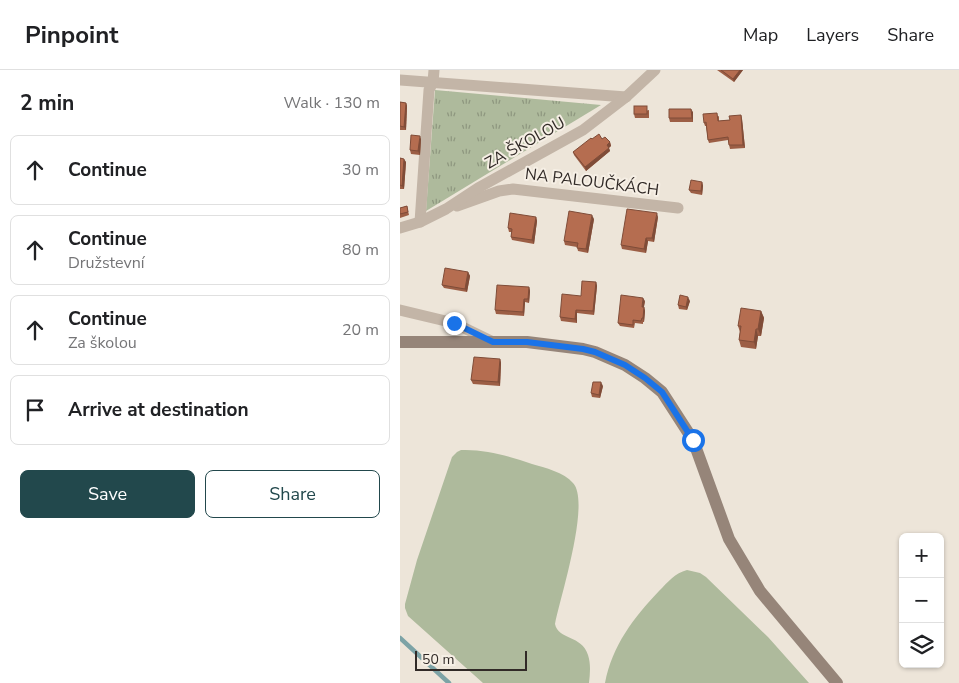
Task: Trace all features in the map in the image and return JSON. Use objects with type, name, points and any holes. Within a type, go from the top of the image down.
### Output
[{"type":"main road","points":[[400,342],[527,342],[558,345],[595,352],[625,365],[645,378],[662,392],[693,440],[729,539],[760,591],[837,683]]},
{"type":"street","name":"ZA ŠKOLOU","points":[[400,228],[420,222],[446,209],[478,188],[583,130],[626,97],[654,70]]},
{"type":"street","points":[[400,80],[434,76],[626,97]]},
{"type":"street","points":[[420,222],[429,90],[434,76]]},
{"type":"street","name":"NA PALOUČKÁCH","points":[[446,209],[499,191],[512,189],[678,208]]},
{"type":"street","points":[[400,310],[454,323],[493,342]]},
{"type":"green space","points":[[435,90],[601,105],[426,211]]},
{"type":"green space","points":[[461,450],[488,452],[515,458],[554,471],[565,476],[573,483],[578,493],[577,529],[555,624],[561,633],[581,644],[585,649],[590,662],[589,683],[483,683],[408,616],[405,604],[417,560],[452,457]]},
{"type":"green space","points":[[687,570],[700,573],[706,577],[768,637],[809,683],[605,683],[608,669],[625,633],[650,601],[669,581],[679,573]]},
{"type":"building","points":[[721,70],[740,70],[733,79]]},
{"type":"building","points":[[400,102],[406,103],[404,127],[400,126]]},
{"type":"building","points":[[634,106],[647,106],[647,114],[634,114]]},
{"type":"building","points":[[669,109],[691,109],[692,118],[669,118]]},
{"type":"building","points":[[717,113],[718,121],[730,120],[729,116],[741,115],[743,145],[729,145],[728,137],[708,140],[703,114]]},
{"type":"building","points":[[599,134],[602,139],[605,137],[610,142],[607,145],[609,148],[585,167],[573,152]]},
{"type":"building","points":[[411,135],[420,136],[418,151],[410,150]]},
{"type":"building","points":[[400,158],[404,159],[402,186],[400,185]]},
{"type":"building","points":[[691,180],[702,182],[701,191],[689,190]]},
{"type":"building","points":[[407,206],[408,212],[400,214],[400,208]]},
{"type":"building","points":[[627,209],[657,213],[652,238],[646,238],[644,249],[621,245]]},
{"type":"building","points":[[569,211],[592,215],[586,249],[577,248],[578,243],[564,241]]},
{"type":"building","points":[[510,213],[536,217],[532,240],[511,237],[512,229],[508,228]]},
{"type":"building","points":[[445,268],[468,272],[465,289],[442,285]]},
{"type":"building","points":[[582,281],[596,282],[593,311],[576,310],[575,319],[560,317],[562,294],[581,296]]},
{"type":"building","points":[[497,285],[529,287],[528,299],[524,299],[523,312],[495,310]]},
{"type":"building","points":[[621,295],[643,298],[642,307],[644,307],[641,321],[633,320],[633,325],[618,323]]},
{"type":"building","points":[[680,295],[688,297],[686,307],[678,305]]},
{"type":"building","points":[[741,308],[761,311],[754,342],[739,340],[741,326],[738,326]]},
{"type":"building","points":[[474,357],[500,359],[498,382],[471,380]]},
{"type":"building","points":[[593,382],[601,382],[599,395],[591,393]]},
{"type":"waterway","points":[[400,638],[449,683]]},
{"type":"route","points":[[454,323],[493,342],[527,342],[583,349],[625,365],[662,392],[693,440]]}]
